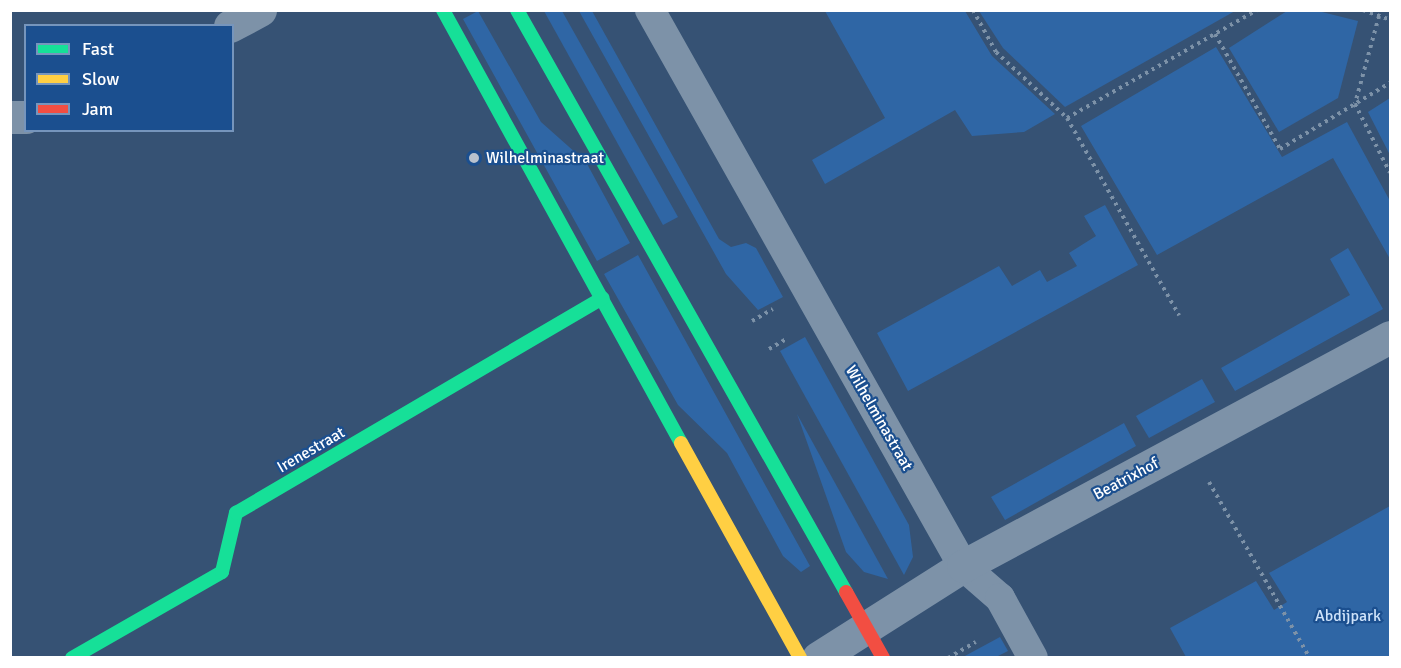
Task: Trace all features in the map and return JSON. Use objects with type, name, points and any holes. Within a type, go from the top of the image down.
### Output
[{"type":"street","points":[[234,24],[260,10]]},
{"type":"street","points":[[443,10],[800,657]]},
{"type":"street","points":[[517,10],[883,657]]},
{"type":"street","name":"Irenestraat","points":[[72,657],[222,572],[236,513],[603,298]]},
{"type":"street","name":"Beatrixhof","points":[[818,657],[963,566],[1390,337]]},
{"type":"lane","name":"Wilhelminastraat","points":[[650,10],[963,566],[1000,598],[1033,657]]},
{"type":"path","points":[[973,10],[996,52],[1067,118],[1179,315]]},
{"type":"path","points":[[1067,118],[1257,10]]},
{"type":"path","points":[[1363,10],[1390,20]]},
{"type":"path","points":[[1379,16],[1355,104],[1390,173]]},
{"type":"path","points":[[1215,34],[1280,149],[1390,83]]},
{"type":"path","points":[[1188,446],[1310,657]]},
{"type":"green space","points":[[478,11],[541,122],[586,162],[630,243],[597,261],[463,19]]},
{"type":"green space","points":[[544,11],[562,11],[678,217],[663,225]]},
{"type":"green space","points":[[579,11],[592,11],[719,239],[731,247],[746,243],[756,248],[783,297],[758,310],[726,274]]},
{"type":"green space","points":[[825,11],[965,11],[992,56],[1055,114],[1024,132],[972,136],[955,110],[825,184],[812,160],[885,118]]},
{"type":"green space","points":[[979,11],[1235,11],[1065,107],[1003,48]]},
{"type":"green space","points":[[1287,11],[1318,11],[1358,21],[1338,98],[1279,132],[1229,48]]},
{"type":"green space","points":[[1216,47],[1282,157],[1347,122],[1390,201],[1390,259],[1333,158],[1157,255],[1081,126]]},
{"type":"green space","points":[[1390,98],[1390,155],[1368,112]]},
{"type":"green space","points":[[1105,205],[1138,265],[908,391],[877,333],[999,266],[1012,286],[1040,270],[1047,282],[1077,266],[1069,253],[1096,236],[1084,216]]},
{"type":"green space","points":[[1348,248],[1383,309],[1235,391],[1221,368],[1350,295],[1330,259]]},
{"type":"green space","points":[[638,255],[810,566],[801,572],[783,556],[727,453],[678,405],[604,274]]},
{"type":"green space","points":[[805,337],[909,525],[913,557],[904,575],[780,351]]},
{"type":"green space","points":[[1202,379],[1215,402],[1149,438],[1136,416]]},
{"type":"green space","points":[[797,414],[888,579],[864,572],[846,552]]},
{"type":"green space","points":[[1124,423],[1136,446],[1005,520],[991,497]]},
{"type":"green space","name":"Abdijpark","points":[[1390,506],[1390,657],[1186,657],[1170,628],[1256,581],[1274,610],[1287,602],[1269,573]]},
{"type":"green space","points":[[1000,637],[1008,651],[996,657],[963,657]]},
{"type":"traffic: fast","points":[[443,10],[681,443]]},
{"type":"traffic: fast","points":[[517,10],[846,592]]},
{"type":"traffic: fast","points":[[72,658],[222,572],[236,513],[603,298]]},
{"type":"traffic: slow","points":[[681,443],[800,658]]},
{"type":"traffic: jam","points":[[846,592],[883,658]]},
{"type":"place","name":"Wilhelminastraat","points":[[474,158]]}]
